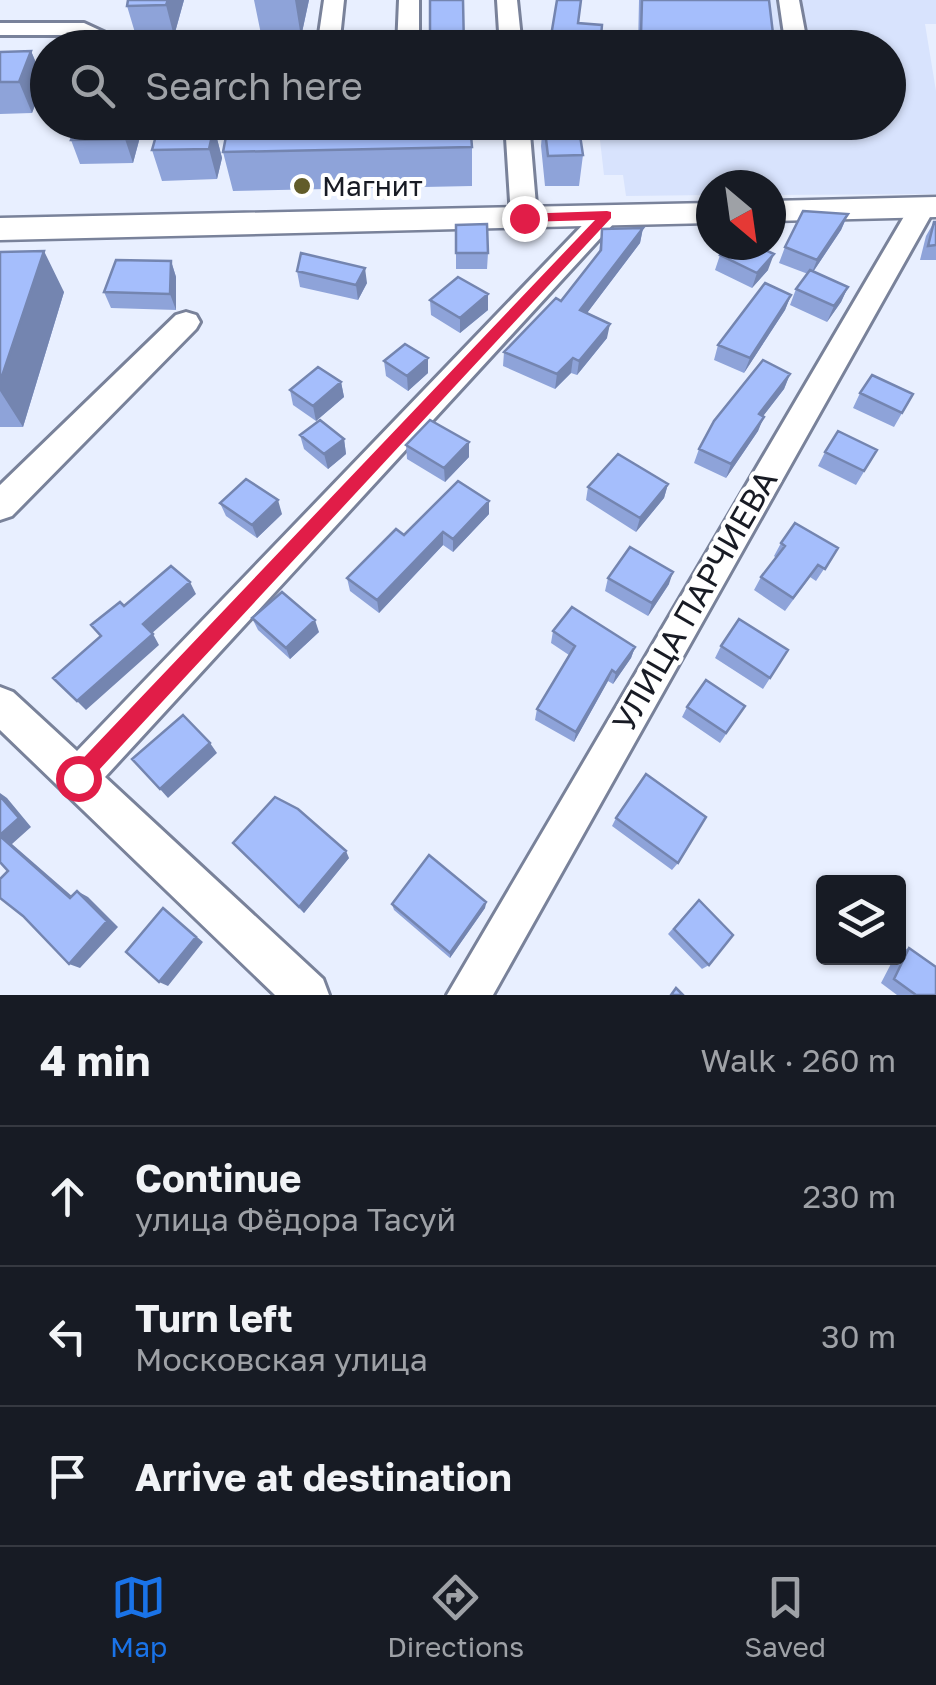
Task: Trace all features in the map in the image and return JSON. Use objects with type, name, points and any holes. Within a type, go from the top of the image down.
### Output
[{"type":"main road","points":[[786,211],[929,207]]},
{"type":"main road","points":[[0,229],[696,213]]},
{"type":"street","points":[[330,30],[334,0]]},
{"type":"street","points":[[408,30],[409,0]]},
{"type":"street","points":[[507,0],[510,30]]},
{"type":"street","points":[[788,0],[794,30]]},
{"type":"street","points":[[0,29],[86,30]]},
{"type":"street","points":[[518,140],[524,218]]},
{"type":"street","name":"УЛИЦА ПАРЧИЕВА","points":[[469,995],[929,207]]},
{"type":"street","points":[[78,778],[607,215]]},
{"type":"street","points":[[0,506],[186,322]]},
{"type":"street","points":[[0,705],[306,995]]},
{"type":"shaded area","points":[[760,0],[936,0],[936,24],[925,24],[936,91],[936,194],[786,195],[786,170],[696,170],[696,195],[626,196],[623,175],[604,175],[600,140],[906,140],[906,30],[763,30]]},
{"type":"building","points":[[128,0],[168,0],[166,5],[127,6]]},
{"type":"building","points":[[430,0],[463,0],[464,30],[430,30]]},
{"type":"building","points":[[557,0],[581,0],[578,23],[602,25],[602,30],[552,30]]},
{"type":"building","points":[[642,0],[769,0],[773,30],[641,30]]},
{"type":"building","points":[[30,51],[19,82],[0,82],[0,52]]},
{"type":"building","points":[[155,140],[211,140],[209,149],[152,150]]},
{"type":"building","points":[[225,140],[471,140],[472,147],[223,152]]},
{"type":"building","points":[[546,140],[581,140],[583,155],[548,156]]},
{"type":"building","points":[[803,211],[848,214],[817,260],[786,245]]},
{"type":"building","points":[[934,222],[936,245],[928,246]]},
{"type":"building","points":[[487,224],[488,253],[456,253],[456,225]]},
{"type":"building","points":[[643,228],[580,310],[610,324],[579,361],[573,358],[557,374],[504,352],[556,298],[561,301],[601,250],[602,229]]},
{"type":"building","points":[[44,251],[0,382],[0,252]]},
{"type":"building","points":[[301,253],[365,268],[356,285],[297,271]]},
{"type":"building","points":[[116,260],[171,261],[170,294],[104,292]]},
{"type":"building","points":[[730,260],[769,260],[757,273]]},
{"type":"building","points":[[810,270],[848,287],[834,306],[796,289]]},
{"type":"building","points":[[458,277],[488,294],[460,318],[430,300]]},
{"type":"building","points":[[765,283],[791,295],[750,358],[718,345]]},
{"type":"building","points":[[405,344],[428,358],[407,376],[384,361]]},
{"type":"building","points":[[763,360],[790,374],[759,414],[764,417],[731,464],[699,449],[714,421]]},
{"type":"building","points":[[318,367],[341,382],[313,406],[290,390]]},
{"type":"building","points":[[872,375],[913,394],[902,413],[860,393]]},
{"type":"building","points":[[320,420],[344,439],[324,454],[300,435]]},
{"type":"building","points":[[430,420],[469,442],[444,468],[406,445]]},
{"type":"building","points":[[838,431],[877,450],[864,471],[825,452]]},
{"type":"building","points":[[618,454],[668,484],[640,518],[588,487]]},
{"type":"building","points":[[246,479],[278,500],[252,525],[220,503]]},
{"type":"building","points":[[458,481],[489,501],[453,539],[443,532],[377,600],[347,578],[396,529],[404,535]]},
{"type":"building","points":[[795,523],[838,548],[825,569],[818,565],[793,598],[761,577],[785,546],[781,543]]},
{"type":"building","points":[[630,547],[673,572],[652,603],[608,578]]},
{"type":"building","points":[[171,566],[190,582],[143,624],[153,634],[77,701],[53,678],[101,636],[91,625],[120,602],[124,606]]},
{"type":"building","points":[[282,592],[315,620],[286,648],[252,618]]},
{"type":"building","points":[[572,607],[635,647],[616,673],[612,670],[576,732],[537,709],[575,646],[553,631]]},
{"type":"building","points":[[739,619],[788,650],[770,678],[721,646]]},
{"type":"building","points":[[706,680],[745,706],[726,733],[687,707]]},
{"type":"building","points":[[183,715],[210,743],[160,789],[132,759]]},
{"type":"building","points":[[646,774],[706,817],[678,863],[616,818]]},
{"type":"building","points":[[0,796],[19,818],[0,835]]},
{"type":"building","points":[[275,797],[298,809],[346,851],[299,907],[233,843]]},
{"type":"building","points":[[0,836],[70,898],[77,891],[107,921],[69,964],[0,898],[0,879],[8,871],[0,862]]},
{"type":"building","points":[[429,855],[486,902],[450,953],[392,904]]},
{"type":"building","points":[[699,900],[733,935],[709,965],[674,929]]},
{"type":"building","points":[[163,908],[196,937],[159,982],[126,952]]},
{"type":"building","points":[[909,948],[936,967],[936,995],[916,995],[894,979],[901,965],[906,965]]},
{"type":"place","name":"Магнит","points":[[302,186]]},
{"type":"route","points":[[78,778],[607,215],[524,218]]}]
